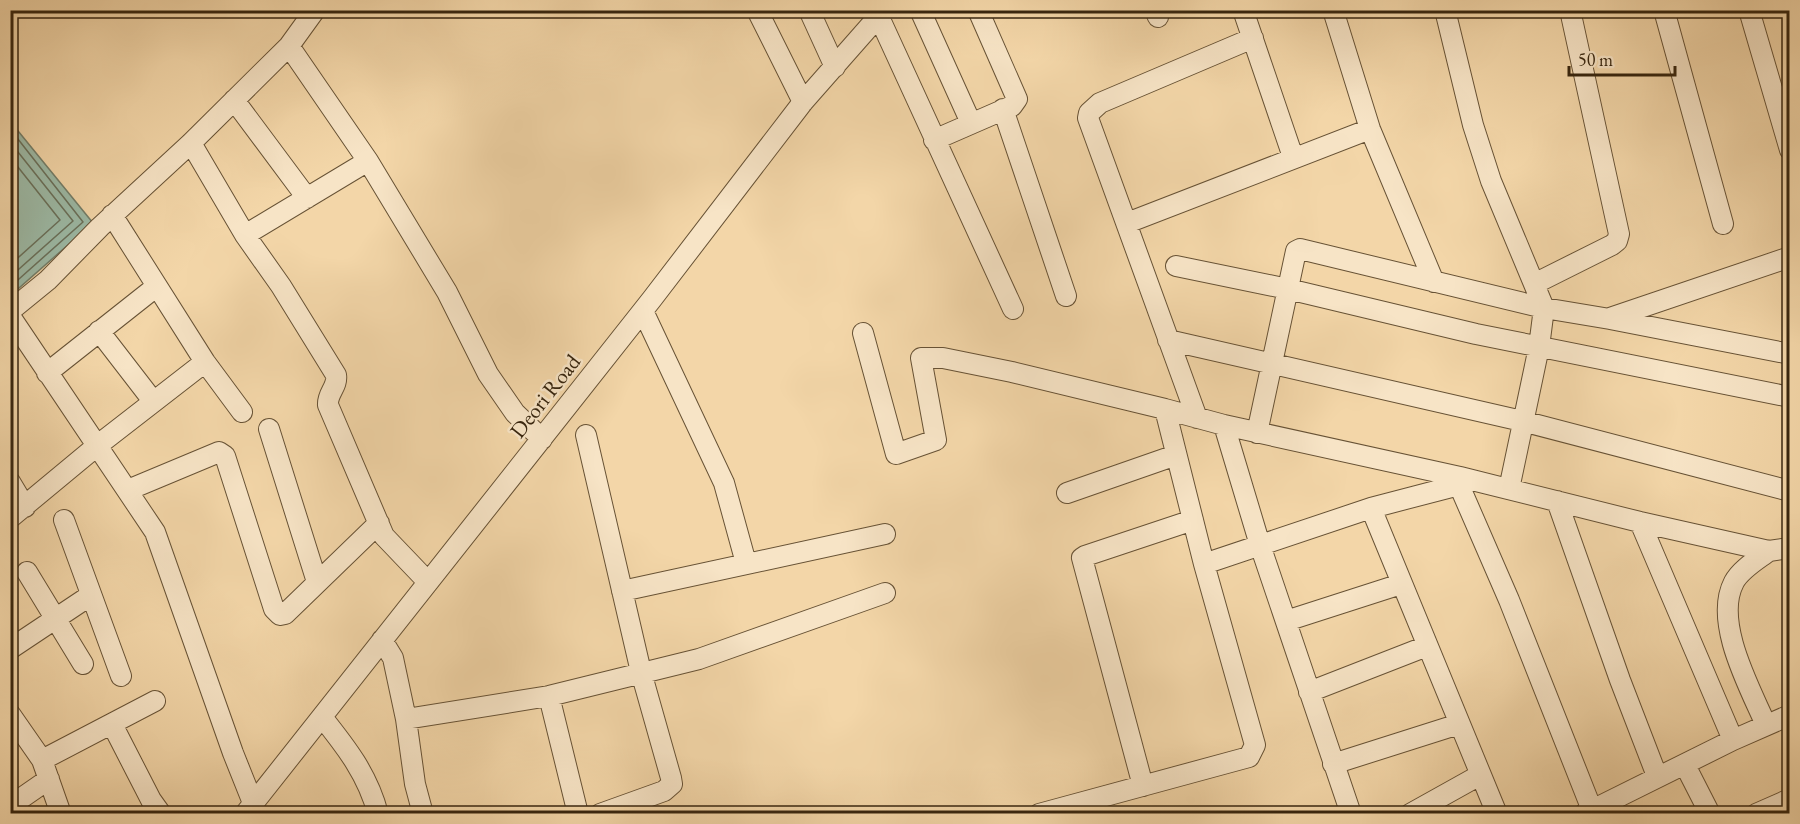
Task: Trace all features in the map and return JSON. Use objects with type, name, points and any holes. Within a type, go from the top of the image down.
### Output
[{"type":"street","points":[[10,310],[48,280],[112,215],[191,143],[289,46],[315,10]]},
{"type":"street","points":[[757,10],[803,102]]},
{"type":"street","points":[[809,10],[835,67]]},
{"type":"street","points":[[920,10],[971,123]]},
{"type":"street","points":[[934,140],[1012,106],[1017,96],[978,10]]},
{"type":"street","points":[[1243,10],[1293,157]]},
{"type":"street","points":[[1333,10],[1370,129],[1434,282]]},
{"type":"street","points":[[1445,10],[1464,92],[1491,181],[1544,308],[1539,347],[1509,489]]},
{"type":"street","points":[[1534,284],[1612,245],[1617,241],[1619,234],[1570,10]]},
{"type":"street","points":[[1664,10],[1723,224]]},
{"type":"street","points":[[1749,10],[1790,150]]},
{"type":"street","points":[[881,14],[934,140],[1013,309]]},
{"type":"street","name":"Deori Road","points":[[249,808],[643,311],[803,102],[881,14]]},
{"type":"street","points":[[1197,418],[1088,118],[1089,113],[1100,103],[1252,38]]},
{"type":"street","points":[[289,46],[368,161],[447,292],[488,374],[515,413],[542,439]]},
{"type":"street","points":[[234,100],[307,198]]},
{"type":"street","points":[[1003,110],[1066,296]]},
{"type":"street","points":[[1127,223],[1370,129]]},
{"type":"street","points":[[191,143],[245,235],[281,286],[336,375],[336,382],[329,393],[328,405],[384,536],[428,582]]},
{"type":"street","points":[[245,235],[368,161]]},
{"type":"street","points":[[112,215],[205,362],[242,412]]},
{"type":"street","points":[[1257,433],[1287,289],[1296,251],[1300,249],[1544,308],[1790,354]]},
{"type":"street","points":[[1610,319],[1790,257]]},
{"type":"street","points":[[1176,266],[1287,289],[1476,334],[1790,397]]},
{"type":"street","points":[[47,373],[157,286]]},
{"type":"street","points":[[643,311],[724,483],[746,563]]},
{"type":"street","points":[[10,316],[155,532],[233,753],[249,808]]},
{"type":"street","points":[[99,331],[153,401]]},
{"type":"street","points":[[863,333],[896,454],[936,440],[921,358],[943,358],[1165,409],[1459,481],[1509,489],[1769,551],[1790,548]]},
{"type":"street","points":[[1168,340],[1522,421],[1790,490]]},
{"type":"street","points":[[10,482],[18,512],[98,445],[205,362]]},
{"type":"street","points":[[1039,813],[1249,757],[1255,745],[1204,564],[1165,409]]},
{"type":"street","points":[[1224,425],[1260,545],[1350,813]]},
{"type":"street","points":[[269,429],[317,582]]},
{"type":"street","points":[[586,435],[641,672],[672,784],[664,791],[600,813]]},
{"type":"street","points":[[128,490],[219,452],[222,453],[225,456],[276,613],[280,615],[285,614],[379,523]]},
{"type":"street","points":[[1067,493],[1176,455]]},
{"type":"street","points":[[1204,564],[1459,481]]},
{"type":"street","points":[[1459,481],[1509,600],[1588,812],[1621,805],[1658,776],[1790,715]]},
{"type":"street","points":[[1557,501],[1620,680],[1658,776]]},
{"type":"street","points":[[1371,508],[1479,775],[1497,813]]},
{"type":"street","points":[[63,520],[120,676]]},
{"type":"street","points":[[1143,786],[1082,558],[1193,520]]},
{"type":"street","points":[[1640,522],[1733,740]]},
{"type":"street","points":[[622,591],[885,534]]},
{"type":"street","points":[[1766,725],[1734,648],[1727,618],[1728,599],[1734,581],[1769,551]]},
{"type":"street","points":[[27,572],[83,664]]},
{"type":"street","points":[[1286,621],[1401,584]]},
{"type":"street","points":[[406,719],[549,696],[699,658],[885,593]]},
{"type":"street","points":[[10,649],[91,595]]},
{"type":"street","points":[[382,640],[393,658],[406,719],[415,784],[423,813]]},
{"type":"street","points":[[1309,692],[1427,646]]},
{"type":"street","points":[[549,696],[578,813]]},
{"type":"street","points":[[10,806],[46,769],[112,724],[155,701]]},
{"type":"street","points":[[10,714],[46,769],[61,813]]},
{"type":"street","points":[[321,717],[353,756],[365,776],[378,813]]},
{"type":"street","points":[[112,724],[151,800],[161,813]]},
{"type":"street","points":[[1333,764],[1459,724]]},
{"type":"street","points":[[1685,765],[1710,813]]},
{"type":"street","points":[[1410,813],[1479,775]]},
{"type":"street","points":[[1756,813],[1790,799]]},
{"type":"water","points":[[14,126],[93,223],[11,295],[10,128]]}]
